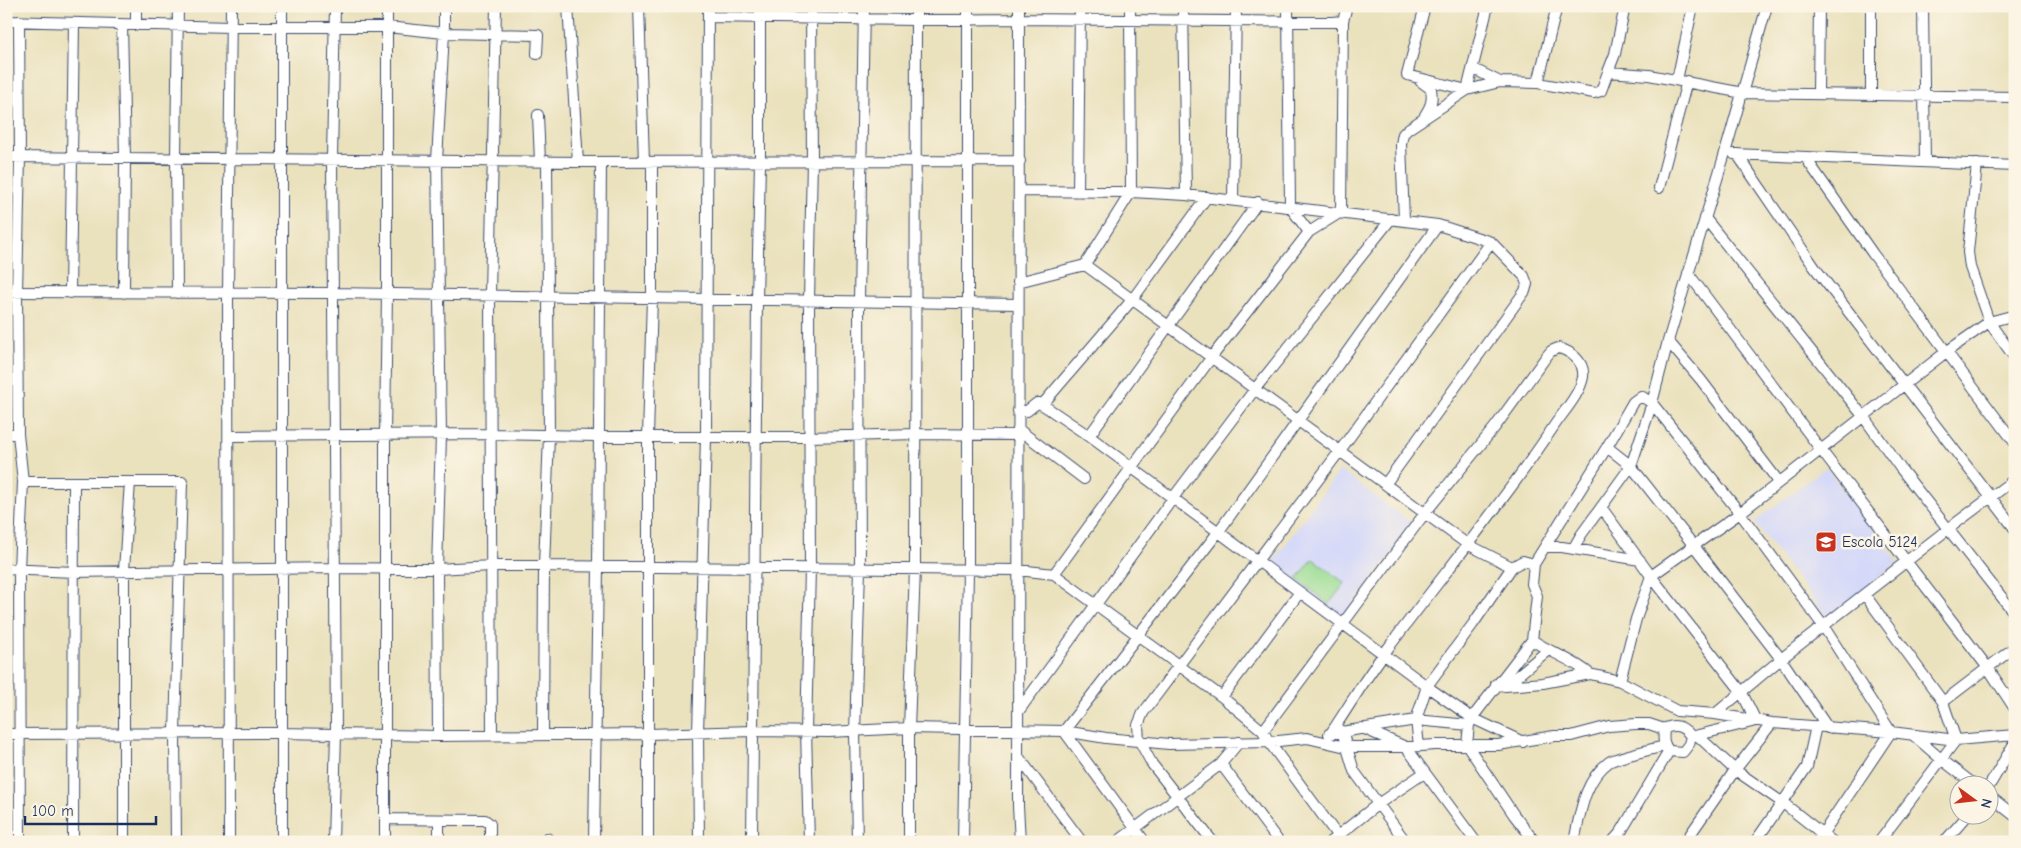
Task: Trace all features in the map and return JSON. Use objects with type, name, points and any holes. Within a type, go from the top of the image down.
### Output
[{"type":"street","points":[[136,6],[136,24]]},
{"type":"street","points":[[177,293],[178,6]]},
{"type":"street","points":[[229,842],[228,294],[231,6]]},
{"type":"street","points":[[282,6],[280,293],[282,842]]},
{"type":"street","points":[[333,842],[336,733],[332,159],[335,6]]},
{"type":"street","points":[[385,842],[384,434],[387,293],[387,6]]},
{"type":"street","points":[[438,736],[437,569],[441,435],[438,161],[444,6]]},
{"type":"street","points":[[492,735],[490,296],[496,6]]},
{"type":"street","points":[[568,6],[578,162]]},
{"type":"street","points":[[640,6],[648,162],[652,297],[648,437],[648,842]]},
{"type":"street","points":[[752,842],[760,6]]},
{"type":"street","points":[[809,842],[806,731],[810,569],[811,6]]},
{"type":"street","points":[[857,842],[855,732],[860,569],[859,301],[864,6]]},
{"type":"street","points":[[910,842],[908,728],[915,569],[916,6]]},
{"type":"street","points":[[963,842],[969,434],[968,6]]},
{"type":"street","points":[[1019,6],[1018,756],[1020,842]]},
{"type":"street","points":[[1078,192],[1080,6]]},
{"type":"street","points":[[1018,282],[1085,265],[1132,192],[1130,6]]},
{"type":"street","points":[[1183,6],[1186,195]]},
{"type":"street","points":[[1234,199],[1236,6]]},
{"type":"street","points":[[1288,6],[1290,208],[1309,232]]},
{"type":"street","points":[[1340,212],[1343,21],[1347,6]]},
{"type":"street","points":[[1407,75],[1425,6]]},
{"type":"street","points":[[1468,90],[1488,6]]},
{"type":"street","points":[[1538,83],[1557,6]]},
{"type":"street","points":[[1408,129],[1468,90],[1500,82],[1538,83],[1594,93],[1601,91],[1615,54],[1625,6]]},
{"type":"street","points":[[1659,188],[1682,81],[1693,6]]},
{"type":"street","points":[[1573,549],[1631,466],[1652,403],[1668,341],[1743,93],[1767,6]]},
{"type":"street","points":[[1818,93],[1819,6]]},
{"type":"street","points":[[1871,6],[1871,95]]},
{"type":"street","points":[[1924,6],[1925,162]]},
{"type":"street","points":[[699,842],[698,732],[706,437],[708,12],[760,18],[811,19],[1343,21]]},
{"type":"street","points":[[6,21],[230,27],[387,27],[444,33],[538,34],[537,54]]},
{"type":"street","points":[[19,21],[18,434],[23,482],[19,570],[20,842]]},
{"type":"street","points":[[70,293],[74,23]]},
{"type":"street","points":[[122,25],[125,158],[124,293]]},
{"type":"street","points":[[1474,69],[1500,82]]},
{"type":"street","points":[[1608,72],[1682,81],[1743,93],[2015,97]]},
{"type":"street","points":[[1407,75],[1468,90]]},
{"type":"street","points":[[1404,220],[1401,144],[1403,134],[1425,116],[1433,98],[1431,89],[1425,83],[1407,75]]},
{"type":"street","points":[[538,115],[543,161],[549,435],[544,566],[543,735]]},
{"type":"street","points":[[1725,153],[2015,166]]},
{"type":"street","points":[[1737,154],[1816,268],[2015,529]]},
{"type":"street","points":[[6,157],[578,162],[1020,161]]},
{"type":"street","points":[[1805,157],[1879,261],[2015,443]]},
{"type":"street","points":[[594,842],[594,734],[598,567],[598,296],[601,162]]},
{"type":"street","points":[[1977,164],[1968,252],[1970,267],[1989,322],[2015,358]]},
{"type":"street","points":[[1019,191],[1132,192],[1234,199],[1290,208],[1340,212],[1438,225],[1491,242],[1524,276],[1527,284],[1525,291],[1386,483]]},
{"type":"street","points":[[1042,405],[1132,300],[1207,197]]},
{"type":"street","points":[[1089,436],[1167,325],[1258,202]]},
{"type":"street","points":[[1054,574],[1211,358],[1309,232],[1340,212]]},
{"type":"street","points":[[1705,218],[1863,416],[2015,614]]},
{"type":"street","points":[[1018,712],[1046,671],[1255,389],[1391,219]]},
{"type":"street","points":[[1064,731],[1219,531],[1299,422],[1438,225]]},
{"type":"street","points":[[1213,842],[1152,764],[1139,740],[1138,725],[1143,713],[1339,452],[1491,242]]},
{"type":"street","points":[[1085,265],[1467,544],[1512,568]]},
{"type":"street","points":[[1688,273],[1988,668],[2015,709]]},
{"type":"street","points":[[6,292],[228,294],[334,292],[1018,304]]},
{"type":"street","points":[[1620,681],[1636,619],[1651,576],[1740,513],[1946,352],[1989,322],[2015,315]]},
{"type":"street","points":[[1668,341],[1701,380],[1779,482]]},
{"type":"street","points":[[1263,730],[1425,514],[1495,427],[1551,351],[1558,348],[1574,355],[1583,370],[1583,378],[1578,390],[1539,449],[1384,654],[1331,733]]},
{"type":"street","points":[[1535,842],[1514,815],[1467,745],[1470,721],[1501,685],[1532,640],[1537,596],[1532,584],[1534,564],[1636,398],[1641,396],[1652,403],[1740,513],[1824,627],[1891,732]]},
{"type":"street","points":[[1018,411],[1027,411],[1037,403],[1042,405],[1089,436],[1219,531],[1427,686],[1470,721],[1523,742]]},
{"type":"street","points":[[229,436],[492,434],[648,437],[810,437],[1018,432],[1084,480]]},
{"type":"street","points":[[6,434],[18,434]]},
{"type":"street","points":[[1607,448],[1631,466],[1780,659],[1828,728]]},
{"type":"street","points":[[1715,714],[1780,659],[2015,479]]},
{"type":"street","points":[[23,482],[182,482],[175,733],[176,842]]},
{"type":"street","points":[[73,842],[74,482]]},
{"type":"street","points":[[124,842],[122,733],[124,570],[130,482]]},
{"type":"street","points":[[1601,507],[1651,576],[1741,691],[1756,721]]},
{"type":"street","points":[[1545,547],[1573,549],[1640,560]]},
{"type":"street","points":[[1419,746],[1416,720],[1427,686],[1512,568],[1523,561],[1534,564]]},
{"type":"street","points":[[6,569],[74,572],[124,570],[180,572],[544,566],[1018,570],[1054,574],[1139,635],[1263,730],[1269,742],[1337,840],[1378,804],[1424,773]]},
{"type":"street","points":[[1222,697],[1300,592]]},
{"type":"street","points":[[1865,595],[1943,702],[1956,740]]},
{"type":"street","points":[[1532,640],[1547,651],[1578,664],[1590,674]]},
{"type":"street","points":[[1943,702],[2015,647]]},
{"type":"street","points":[[1501,685],[1547,651]]},
{"type":"street","points":[[1501,685],[1543,683],[1590,674],[1620,681],[1677,711],[1715,714],[1772,723],[1891,732],[1956,740],[2015,735]]},
{"type":"street","points":[[6,734],[336,733],[438,736],[754,731],[855,732],[908,728],[1064,731],[1106,738],[1169,744],[1269,742],[1307,738],[1416,720],[1470,721]]},
{"type":"street","points":[[1574,842],[1587,789],[1595,777],[1610,762],[1667,749],[1683,752],[1694,736],[1756,721]]},
{"type":"street","points":[[1685,842],[1735,770],[1772,723]]},
{"type":"street","points":[[1307,738],[1346,747],[1498,745],[1554,736],[1571,736],[1609,726],[1627,724],[1649,724],[1664,729],[1670,726],[1678,726],[1686,729],[1735,770],[1784,803],[1820,838],[1833,842]]},
{"type":"street","points":[[1755,842],[1784,803],[1807,767],[1816,726]]},
{"type":"street","points":[[1362,728],[1406,747],[1476,842]]},
{"type":"street","points":[[1612,842],[1623,837],[1667,749],[1663,738],[1664,729]]},
{"type":"street","points":[[1064,731],[1145,842]]},
{"type":"street","points":[[1342,731],[1354,771],[1406,842]]},
{"type":"street","points":[[1820,838],[1891,732]]},
{"type":"street","points":[[1914,735],[1963,776]]},
{"type":"street","points":[[1879,842],[1956,740]]},
{"type":"street","points":[[1117,842],[1221,764],[1239,742]]},
{"type":"street","points":[[1995,776],[2015,742]]},
{"type":"street","points":[[1018,756],[1082,842]]},
{"type":"street","points":[[1221,764],[1279,842]]},
{"type":"street","points":[[1998,803],[2015,816]]},
{"type":"street","points":[[385,819],[488,821],[490,824],[490,842]]},
{"type":"street","points":[[438,820],[438,842]]},
{"type":"street","points":[[1944,842],[1958,826]]},
{"type":"shaded area","name":"Escola 5124","points":[[1826,467],[1898,562],[1827,617],[1754,522]]},
{"type":"shaded area","points":[[1340,470],[1413,524],[1343,618],[1271,564]]},
{"type":"green space","points":[[1313,559],[1345,583],[1329,604],[1297,579]]},
{"type":"place","name":"Escola 5124","points":[[1826,542]]}]
